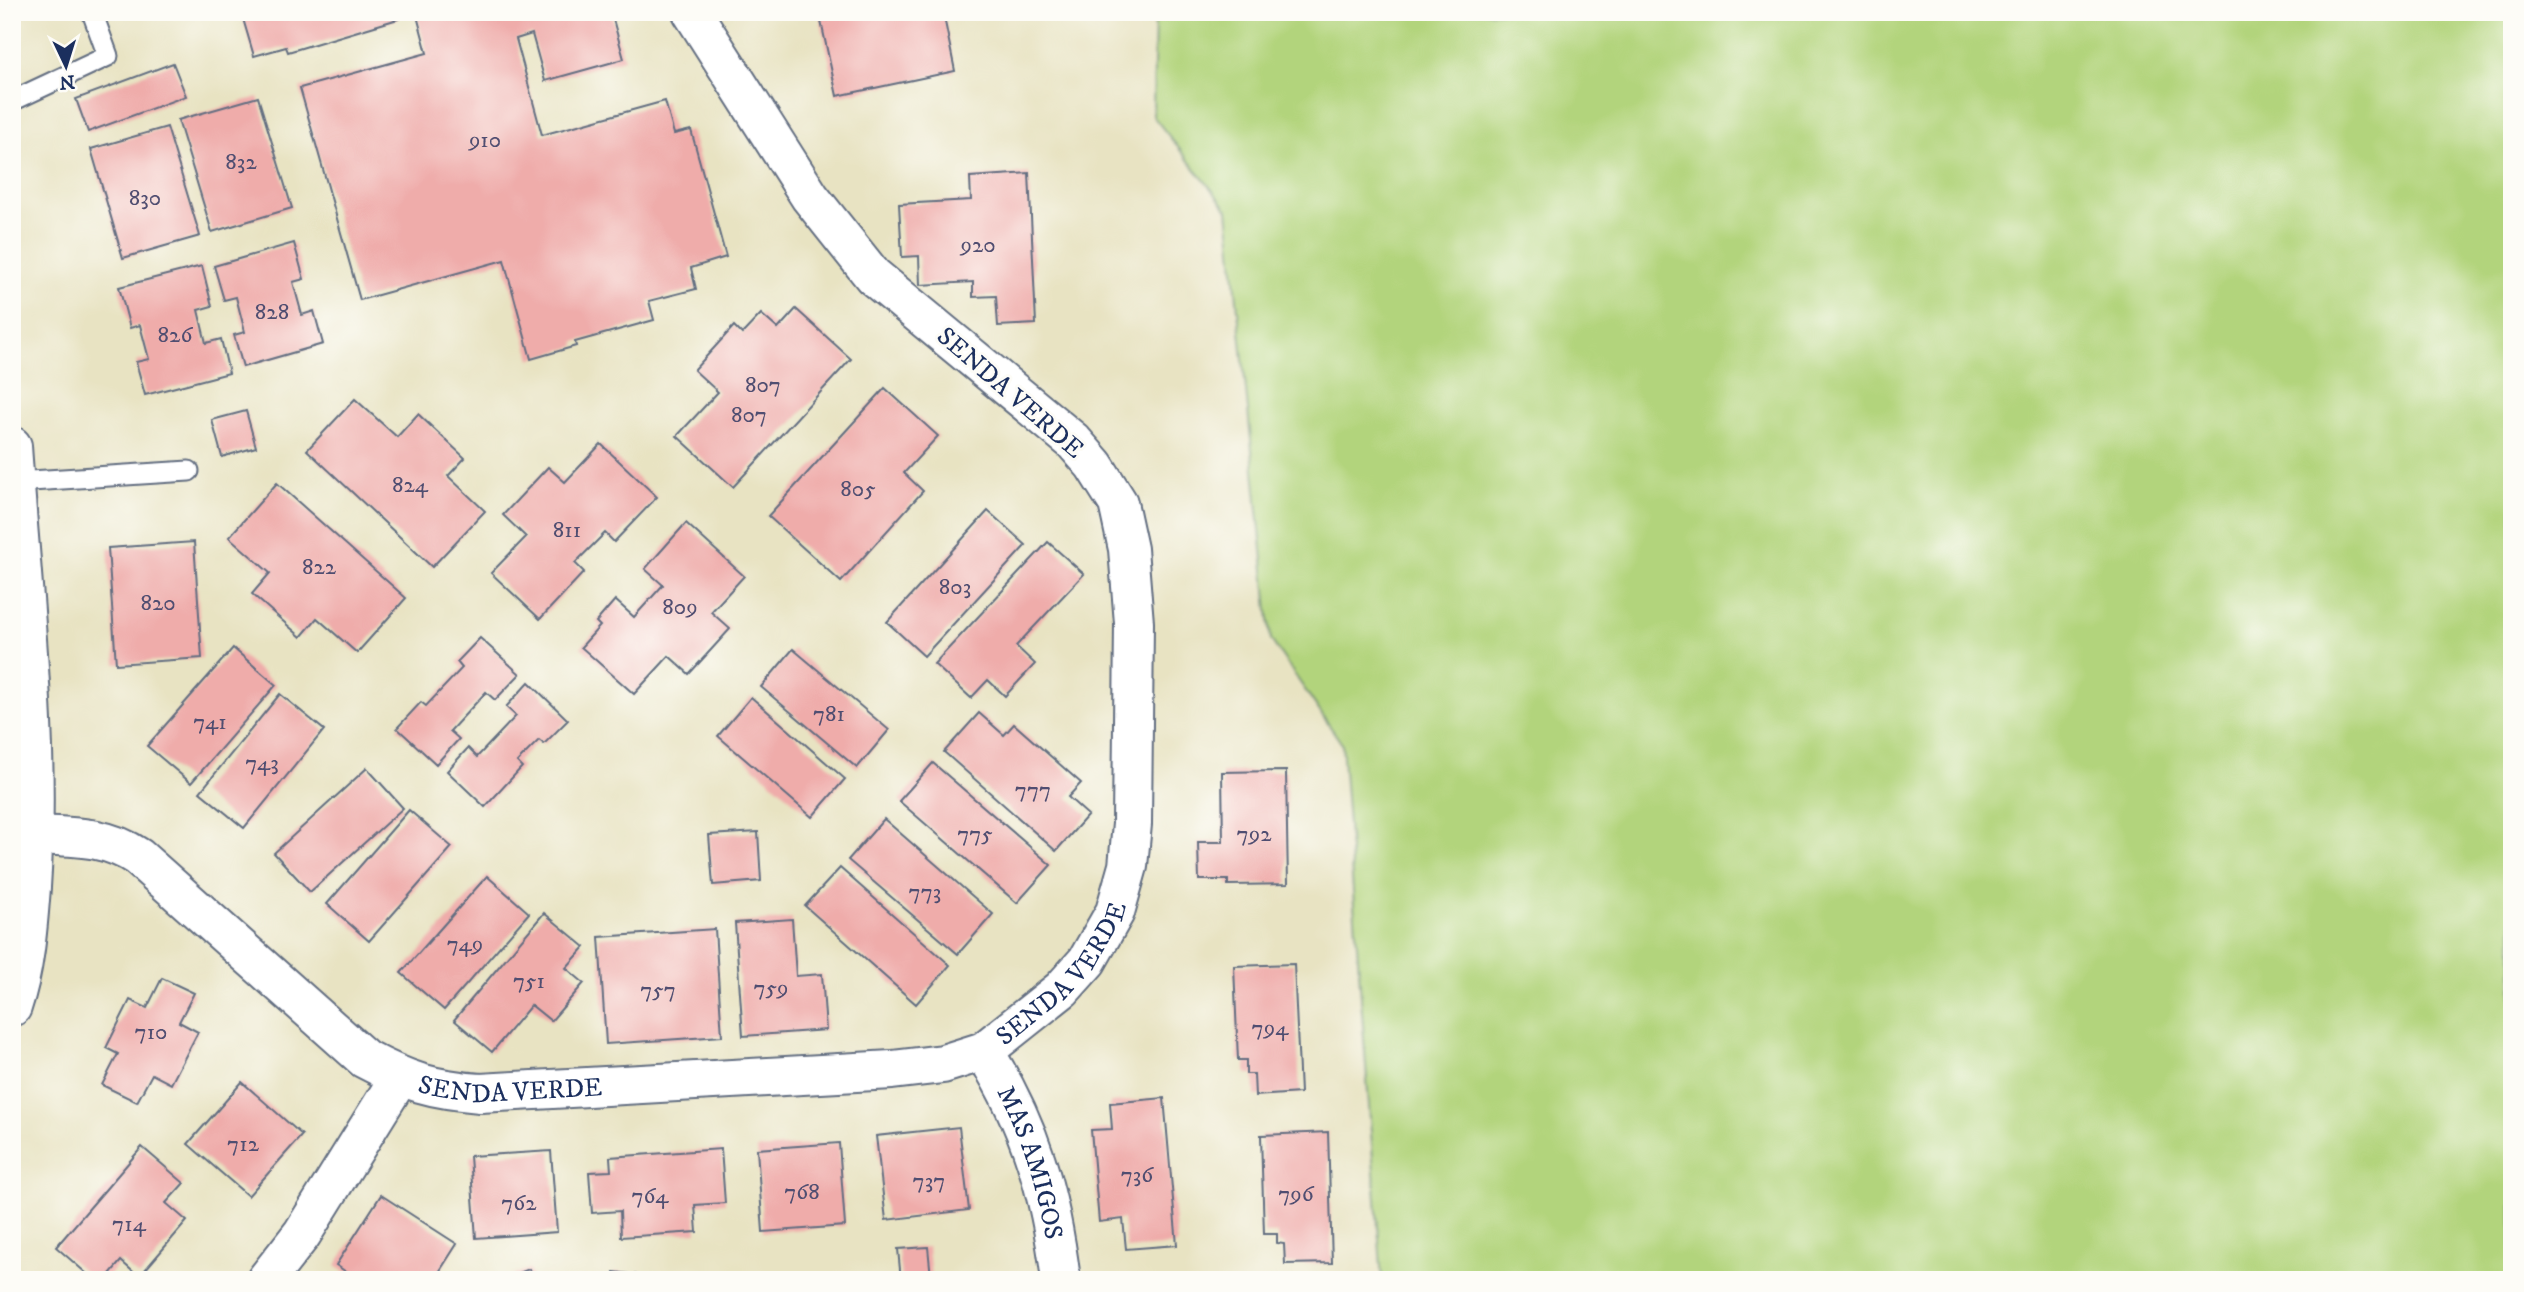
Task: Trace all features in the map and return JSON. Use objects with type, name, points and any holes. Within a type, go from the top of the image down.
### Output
[{"type":"street","name":"SENDA VERDE","points":[[35,835],[98,838],[122,846],[138,856],[365,1059],[399,1078],[436,1089],[480,1093],[892,1070],[943,1064],[984,1052],[1048,1003],[1087,961],[1115,912],[1128,866],[1132,824],[1132,575],[1118,503],[1106,481],[1073,441],[873,276],[810,197],[692,12]]},
{"type":"street","points":[[12,1007],[28,931],[35,835],[32,735],[13,464]]},
{"type":"street","name":"MAS AMIGOS","points":[[984,1052],[1014,1100],[1041,1174],[1061,1280]]},
{"type":"street","points":[[266,1280],[302,1234],[399,1078]]},
{"type":"lane","points":[[12,101],[108,56],[92,12]]},
{"type":"lane","points":[[13,464],[189,471]]},
{"type":"green space","points":[[1155,12],[2512,12],[2512,1280],[1382,1280],[1342,744],[1271,640],[1228,210],[1153,116]]},
{"type":"building","points":[[241,12],[396,12],[398,19],[288,52],[286,47],[254,56]]},
{"type":"building","points":[[416,12],[611,12],[624,59],[545,81],[532,34],[516,39],[542,135],[665,101],[674,134],[691,130],[726,257],[691,268],[696,289],[649,301],[654,320],[575,342],[576,346],[531,359],[504,260],[360,300],[300,88],[427,53]]},
{"type":"building","points":[[819,12],[943,12],[955,71],[837,96]]},
{"type":"building","points":[[173,63],[186,96],[88,132],[76,99]]},
{"type":"building","points":[[258,97],[292,208],[212,232],[178,120]]},
{"type":"building","points":[[167,127],[200,236],[123,258],[91,149]]},
{"type":"building","points":[[1029,173],[1036,324],[998,326],[996,296],[973,297],[973,282],[920,285],[919,256],[902,257],[899,204],[971,200],[970,177]]},
{"type":"building","points":[[294,243],[304,279],[293,282],[302,315],[314,311],[323,344],[243,367],[234,335],[245,332],[236,297],[224,300],[214,266]]},
{"type":"building","points":[[202,266],[212,306],[198,310],[206,343],[221,339],[229,373],[145,395],[136,362],[149,359],[140,325],[130,328],[119,287]]},
{"type":"building","points":[[796,309],[851,359],[733,487],[677,436],[718,392],[694,370],[734,326],[742,334],[761,314],[778,329]]},
{"type":"building","points":[[885,388],[938,436],[904,473],[923,491],[841,582],[768,516]]},
{"type":"building","points":[[355,399],[397,437],[418,414],[465,458],[448,476],[485,511],[432,567],[307,450]]},
{"type":"building","points":[[246,411],[256,447],[222,457],[212,420]]},
{"type":"building","points":[[601,444],[657,497],[614,542],[605,533],[575,563],[584,572],[540,619],[491,573],[526,537],[503,515],[548,467],[565,482]]},
{"type":"building","points":[[277,483],[406,598],[357,653],[317,618],[301,637],[252,594],[270,573],[229,537]]},
{"type":"building","points":[[988,511],[1026,545],[924,656],[887,622]]},
{"type":"building","points":[[686,523],[744,576],[711,612],[730,629],[689,674],[669,656],[634,694],[581,647],[600,626],[596,622],[615,600],[634,617],[663,585],[645,569]]},
{"type":"building","points":[[194,542],[202,658],[116,664],[108,548]]},
{"type":"building","points":[[1048,542],[1084,574],[1016,646],[1035,664],[1005,696],[988,680],[971,698],[934,664]]},
{"type":"building","points":[[480,638],[520,674],[495,700],[486,692],[450,731],[459,739],[436,764],[397,728],[421,702],[426,706],[462,668],[457,662]]},
{"type":"building","points":[[233,648],[276,685],[191,783],[147,746]]},
{"type":"building","points":[[793,649],[889,730],[857,768],[761,687]]},
{"type":"building","points":[[529,682],[568,720],[544,744],[539,740],[517,762],[522,767],[485,807],[447,771],[468,748],[477,757],[516,716],[506,707]]},
{"type":"building","points":[[280,694],[324,730],[244,828],[200,792]]},
{"type":"building","points":[[751,697],[845,779],[812,817],[718,736]]},
{"type":"building","points":[[979,713],[1004,735],[1014,724],[1081,783],[1068,797],[1088,815],[1056,851],[944,752]]},
{"type":"building","points":[[933,763],[1051,865],[1017,903],[899,801]]},
{"type":"building","points":[[367,768],[403,808],[310,892],[274,853]]},
{"type":"building","points":[[1286,771],[1288,884],[1228,885],[1228,880],[1199,880],[1198,842],[1223,842],[1222,772]]},
{"type":"building","points":[[409,810],[452,847],[369,941],[327,904]]},
{"type":"building","points":[[884,819],[993,914],[958,954],[848,860]]},
{"type":"building","points":[[758,832],[761,881],[713,885],[709,835]]},
{"type":"building","points":[[840,868],[950,965],[916,1004],[805,906]]},
{"type":"building","points":[[487,876],[529,913],[444,1010],[401,973]]},
{"type":"building","points":[[544,913],[585,947],[566,968],[584,983],[551,1021],[531,1005],[492,1052],[454,1020]]},
{"type":"building","points":[[792,919],[796,976],[822,974],[826,1030],[743,1036],[735,923]]},
{"type":"building","points":[[715,929],[722,1036],[606,1044],[599,937]]},
{"type":"building","points":[[1294,964],[1300,1093],[1255,1096],[1254,1074],[1246,1074],[1246,1060],[1238,1060],[1234,966]]},
{"type":"building","points":[[162,978],[194,993],[179,1022],[198,1032],[171,1084],[152,1074],[137,1102],[102,1085],[118,1054],[106,1048],[130,1000],[147,1008]]},
{"type":"building","points":[[242,1082],[302,1135],[248,1196],[188,1144]]},
{"type":"building","points":[[1164,1098],[1177,1245],[1126,1249],[1123,1219],[1099,1222],[1091,1130],[1112,1129],[1110,1103]]},
{"type":"building","points":[[959,1127],[969,1210],[886,1220],[876,1136]]},
{"type":"building","points":[[1328,1132],[1332,1263],[1285,1264],[1284,1244],[1277,1243],[1277,1234],[1264,1234],[1261,1135]]},
{"type":"building","points":[[839,1143],[845,1226],[763,1232],[757,1149]]},
{"type":"building","points":[[142,1147],[184,1183],[166,1203],[187,1221],[139,1277],[121,1261],[105,1280],[94,1280],[56,1247]]},
{"type":"building","points":[[721,1149],[725,1203],[695,1205],[697,1232],[621,1237],[620,1211],[592,1213],[589,1172],[611,1171],[610,1157]]},
{"type":"building","points":[[551,1151],[557,1232],[476,1238],[470,1156]]},
{"type":"building","points":[[381,1195],[457,1244],[434,1280],[358,1280],[336,1265]]},
{"type":"building","points":[[928,1247],[931,1277],[955,1275],[955,1280],[901,1280],[898,1249]]},
{"type":"building","points":[[529,1269],[533,1280],[502,1280]]},
{"type":"building","points":[[614,1272],[661,1278],[661,1280],[613,1280]]}]
